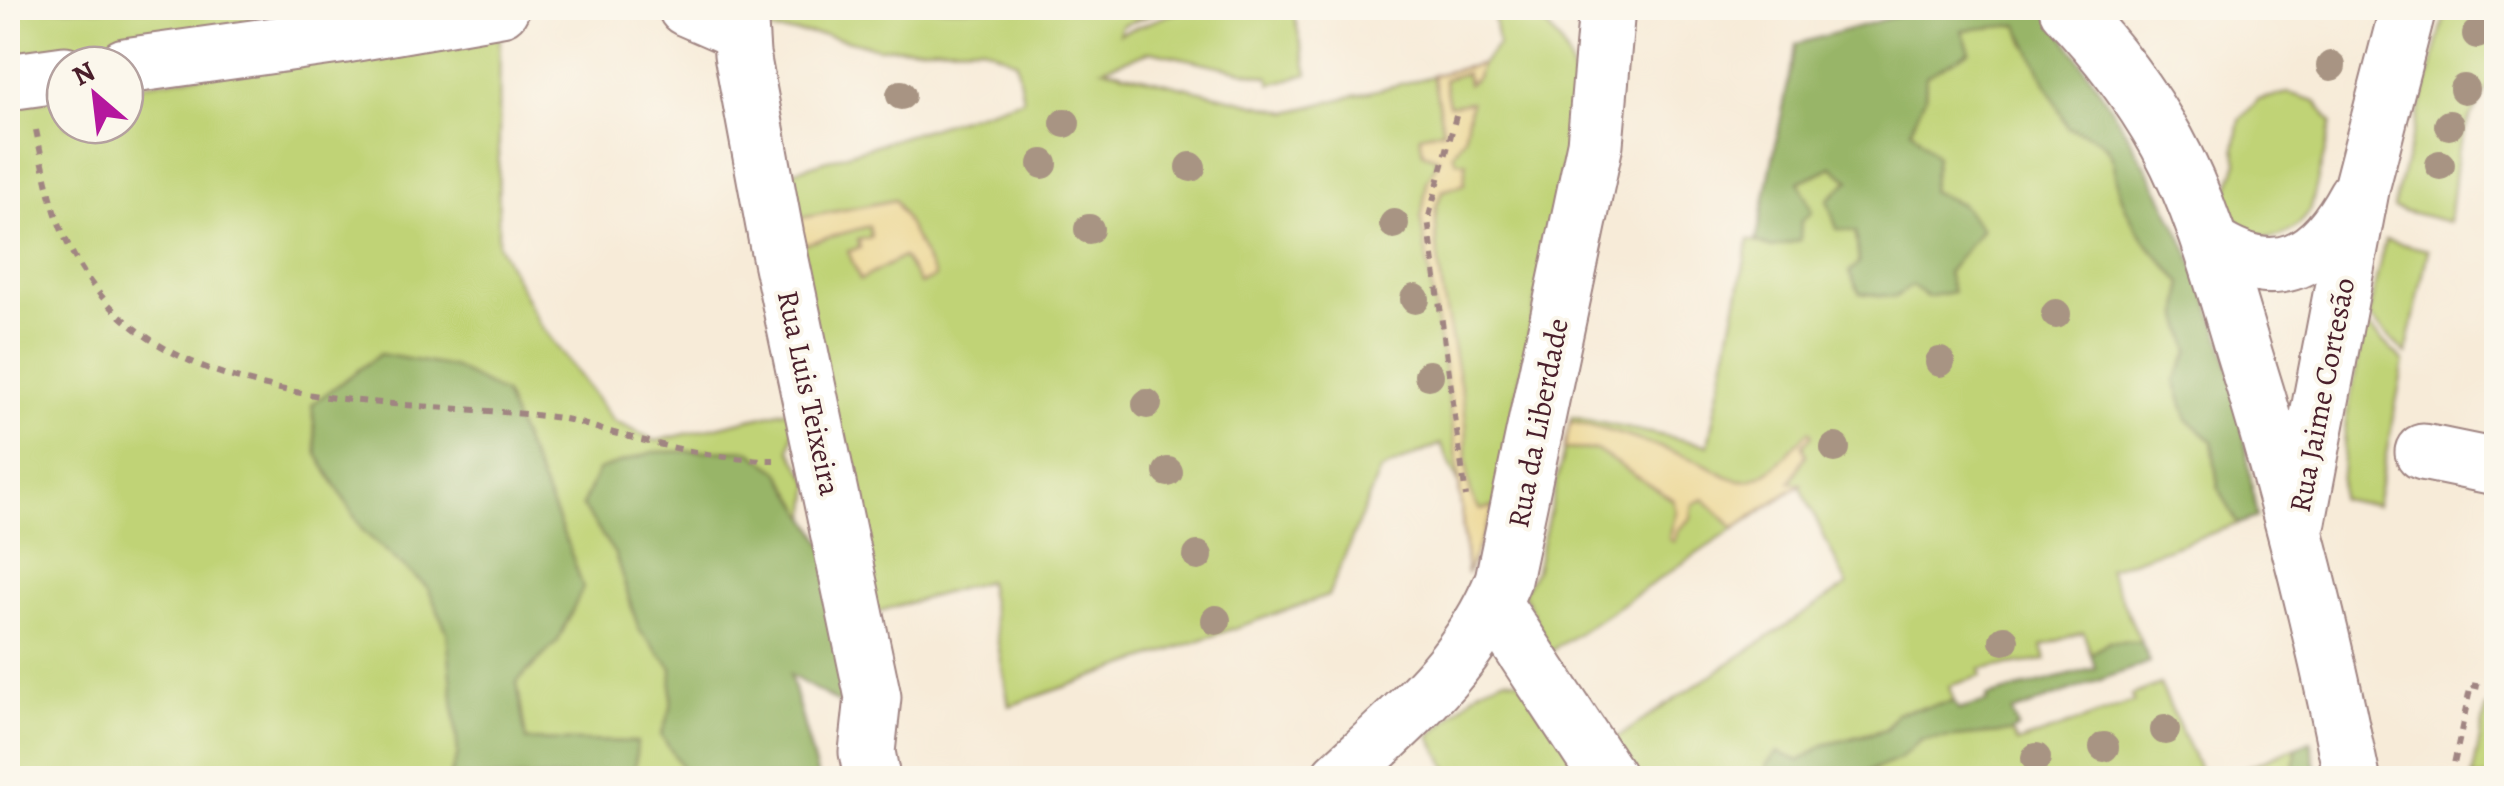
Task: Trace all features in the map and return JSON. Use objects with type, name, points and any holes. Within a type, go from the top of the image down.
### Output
[{"type":"street","points":[[145,63],[346,35],[415,14],[501,8]]},
{"type":"street","points":[[686,8],[739,19]]},
{"type":"street","name":"Rua da Liberdade","points":[[1339,778],[1450,672],[1476,638],[1494,604],[1512,551],[1595,144],[1607,8]]},
{"type":"street","points":[[2068,8],[2114,59],[2168,144],[2210,244],[2274,450],[2295,538]]},
{"type":"street","name":"Rua Jaime Cortesão","points":[[2352,778],[2332,678],[2295,538],[2362,185],[2408,8]]},
{"type":"street","name":"Rua Luis Teixeira","points":[[739,19],[818,450],[873,697],[867,752],[872,778]]},
{"type":"street","name":"Rua Jaime Cortesão","points":[[2210,244],[2235,260],[2260,268],[2284,264],[2311,252],[2336,233],[2362,185]]},
{"type":"street","points":[[2423,452],[2496,467]]},
{"type":"street","points":[[1494,604],[1608,778]]},
{"type":"path","points":[[33,79],[55,214],[68,244],[97,292],[124,321],[160,349],[202,369],[415,406],[555,417],[669,447],[742,460],[784,460],[818,450]]},
{"type":"path","points":[[1456,116],[1428,220],[1468,513]]},
{"type":"path","points":[[2452,778],[2471,685],[2496,690]]},
{"type":"green space","points":[[8,8],[375,8],[347,17],[104,45],[45,45],[45,52],[8,56]]},
{"type":"green space","points":[[762,8],[1169,8],[1122,26],[1119,34],[1187,8],[1299,8],[1293,10],[1308,74],[1271,84],[1269,77],[1151,51],[1103,68],[1289,112],[1481,64],[1498,45],[1493,8],[1529,15],[1543,24],[1554,35],[1570,65],[1576,101],[1495,506],[1467,574],[1459,483],[1441,444],[1380,471],[1328,596],[1009,706],[987,581],[873,613],[783,174],[1023,99],[1016,61],[982,46],[878,48],[826,35],[761,30]]},
{"type":"green space","points":[[1925,8],[2044,8],[2103,96],[2156,186],[2200,280],[2233,381],[2257,517],[2238,524],[2218,487],[2212,441],[2188,420],[2175,381],[2190,351],[2180,316],[2182,283],[2134,224],[2106,146],[2086,133],[2068,128],[2018,25],[1962,30],[1970,51],[1926,76],[1925,97],[1911,129],[1936,156],[1931,191],[1961,204],[1982,229],[1947,273],[1953,292],[1927,297],[1912,286],[1895,297],[1860,293],[1849,272],[1859,263],[1856,232],[1837,229],[1827,200],[1850,180],[1832,167],[1799,182],[1812,212],[1801,221],[1800,240],[1772,248],[1756,242],[1796,44]]},
{"type":"green space","points":[[2447,8],[2496,8],[2496,75],[2469,119],[2457,153],[2449,222],[2393,208]]},
{"type":"green space","points":[[2019,25],[2025,43],[2118,163],[2123,200],[2150,247],[2182,283],[2180,316],[2190,351],[2188,420],[2212,441],[2218,487],[2238,524],[2108,569],[2141,642],[2110,642],[2091,654],[2083,632],[2042,646],[2046,660],[1980,669],[1981,676],[1949,686],[1954,702],[1896,713],[1886,729],[1824,745],[1800,762],[1767,764],[1764,778],[1624,778],[1603,747],[1847,585],[1800,485],[1550,652],[1523,592],[1536,570],[1572,417],[1708,445],[1749,240],[1773,248],[1799,182],[1832,167],[1850,180],[1859,263],[1912,286],[1947,273],[1961,204],[1930,191],[1936,156],[1910,129],[1925,97],[1926,76],[1961,30]]},
{"type":"green space","points":[[500,27],[498,244],[539,323],[613,421],[656,441],[797,408],[790,450],[811,483],[790,675],[818,778],[8,778],[8,106],[45,100],[45,145],[145,145],[145,84]]},
{"type":"green space","points":[[2288,93],[2316,101],[2332,123],[2310,211],[2288,233],[2264,237],[2242,226],[2224,201],[2238,162],[2235,148],[2240,120],[2258,100]]},
{"type":"green space","points":[[2385,240],[2428,250],[2406,354],[2368,316]]},
{"type":"green space","points":[[2365,324],[2404,362],[2376,506],[2340,499],[2346,420]]},
{"type":"green space","points":[[380,354],[453,367],[504,394],[583,588],[558,641],[517,682],[526,740],[637,742],[634,778],[449,778],[458,755],[447,632],[428,588],[363,531],[317,454],[312,404]]},
{"type":"green space","points":[[748,450],[779,471],[826,548],[862,716],[790,675],[818,778],[689,778],[661,735],[671,708],[672,668],[639,630],[615,554],[582,506],[598,470],[653,452]]},
{"type":"green space","points":[[2109,642],[2141,642],[2150,662],[2012,712],[2018,728],[2011,732],[1921,740],[1898,760],[1850,778],[1764,778],[1767,764],[1778,752],[1800,761],[1824,745],[1886,730],[1896,713],[1954,702],[1958,710],[1987,702],[1987,697],[2095,668],[2091,654]]},
{"type":"green space","points":[[1506,678],[1520,681],[1592,778],[1453,778],[1430,736],[1481,688]]},
{"type":"green space","points":[[2160,684],[2203,778],[1851,778],[1878,768],[1926,739],[2011,732],[2017,743],[2134,702],[2132,695]]},
{"type":"green space","points":[[2486,708],[2496,710],[2496,778],[2472,778]]},
{"type":"green space","points":[[2311,741],[2318,778],[2294,778],[2296,747]]},
{"type":"green space","points":[[2296,747],[2294,778],[2221,778]]},
{"type":"sand","points":[[1481,64],[1477,77],[1468,84],[1466,73],[1444,79],[1449,105],[1471,102],[1464,138],[1453,154],[1457,161],[1466,162],[1464,184],[1442,191],[1436,207],[1442,285],[1465,413],[1470,489],[1480,510],[1495,506],[1467,574],[1456,448],[1421,220],[1427,182],[1439,159],[1423,153],[1420,135],[1443,130],[1433,75]]},
{"type":"sand","points":[[895,200],[935,277],[920,284],[903,257],[860,280],[848,251],[860,248],[858,240],[871,237],[869,226],[798,246],[791,220]]},
{"type":"sand","points":[[1570,422],[1651,444],[1742,480],[1767,472],[1809,431],[1812,435],[1803,444],[1806,455],[1790,482],[1801,484],[1734,528],[1704,499],[1693,504],[1691,518],[1678,530],[1674,542],[1669,539],[1676,512],[1673,500],[1596,450],[1564,449]]}]
